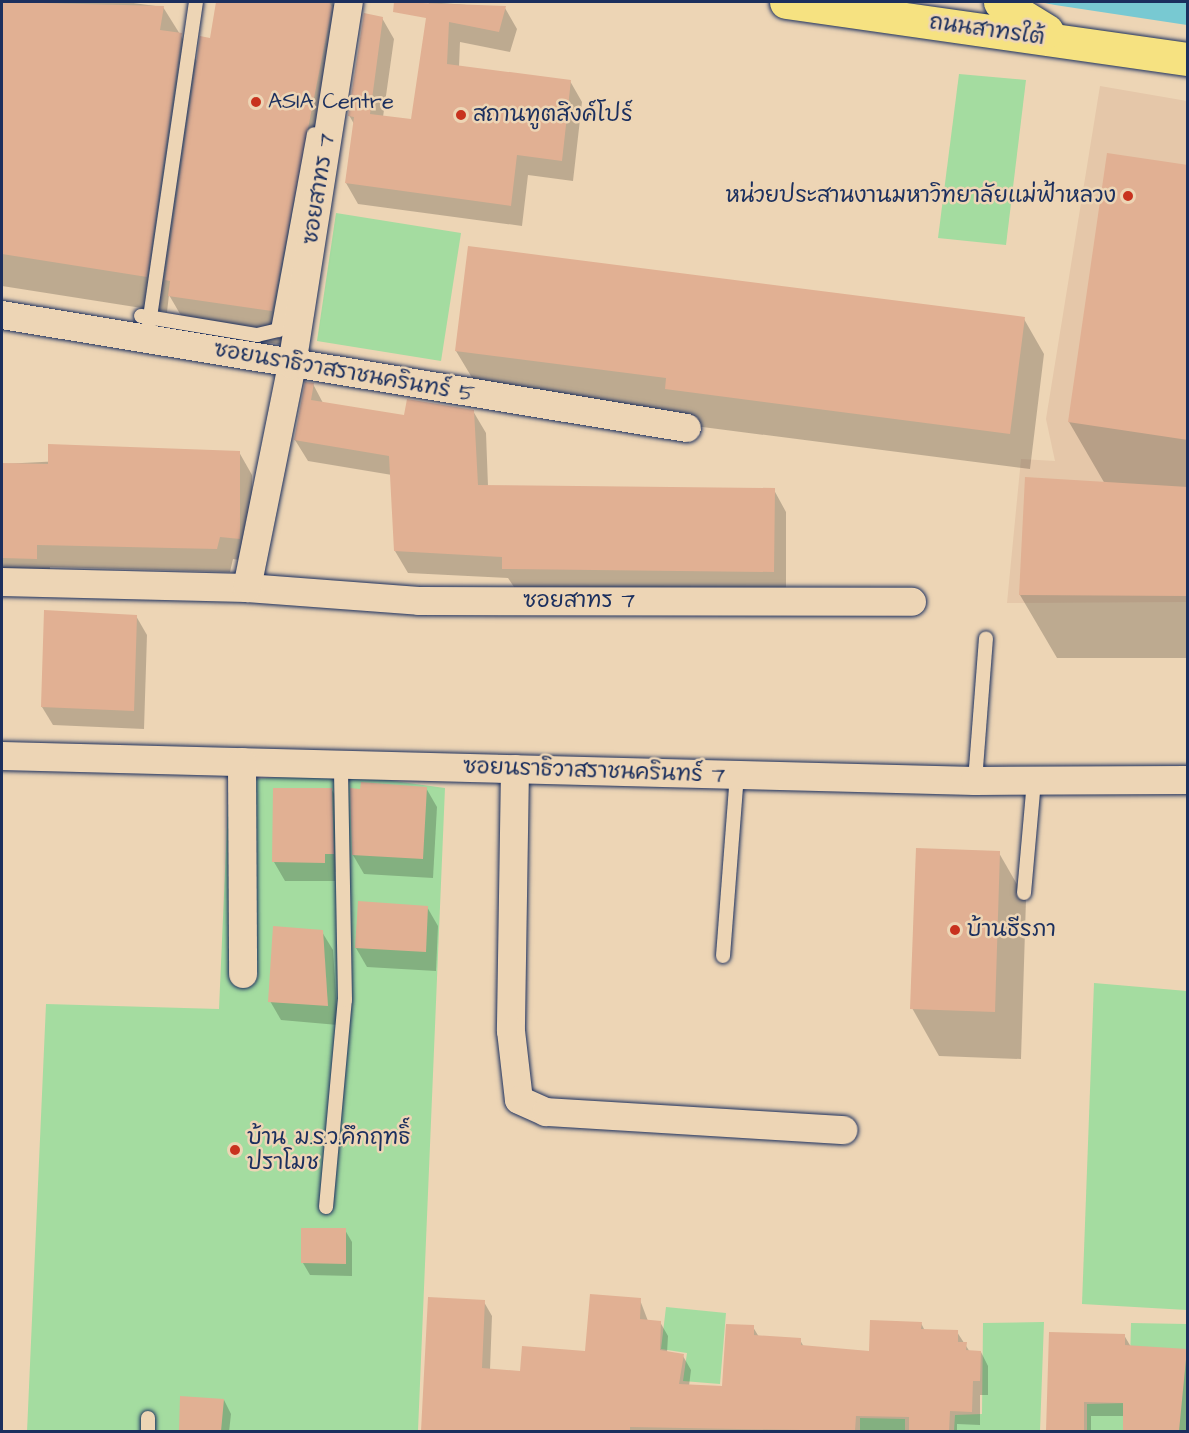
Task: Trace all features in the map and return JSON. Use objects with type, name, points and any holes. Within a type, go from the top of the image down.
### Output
[{"type":"main road","name":"ถนนสาทรใต้","points":[[786,2],[1188,59]]},
{"type":"main road","points":[[1000,2],[1034,27],[1080,44]]},
{"type":"street","name":"ซอยสาทร 7","points":[[247,588],[292,365],[349,2]]},
{"type":"street","name":"ซอยนราธิวาสราชนครินทร์ 5","points":[[2,315],[144,327],[292,365],[687,428]]},
{"type":"street","name":"ซอยสาทร 7","points":[[2,582],[247,588],[419,601],[912,602]]},
{"type":"street","name":"ซอยนราธิวาสราชนครินทร์ 7","points":[[2,756],[975,781],[1188,780]]},
{"type":"street","points":[[242,762],[243,974]]},
{"type":"street","points":[[515,769],[511,1031],[519,1100],[546,1112],[843,1130]]},
{"type":"lane","points":[[165,186],[188,2]]},
{"type":"lane","points":[[196,2],[144,327],[195,324],[257,335],[270,335],[283,323],[336,2]]},
{"type":"lane","points":[[975,781],[986,638]]},
{"type":"lane","points":[[326,1207],[345,1000],[341,765]]},
{"type":"lane","points":[[723,956],[737,775]]},
{"type":"lane","points":[[1024,893],[1034,781]]},
{"type":"shaded area","points":[[1100,86],[1187,101],[1187,602],[1007,603],[1021,459],[1055,461],[1046,419]]},
{"type":"green space","points":[[959,74],[1026,80],[1006,245],[938,238]]},
{"type":"green space","points":[[336,213],[461,233],[441,361],[317,341]]},
{"type":"green space","name":"บ้าน ม.ร.ว.คึกฤทธิ์ ปราโมช","points":[[342,774],[445,788],[418,1431],[27,1432],[46,1004],[219,1009],[229,780]]},
{"type":"green space","points":[[1094,983],[1187,991],[1187,1310],[1082,1304]]},
{"type":"green space","points":[[666,1307],[726,1313],[720,1384],[683,1381],[687,1353],[661,1349]]},
{"type":"green space","points":[[1044,1322],[1040,1431],[954,1431],[955,1415],[982,1414],[983,1323]]},
{"type":"green space","points":[[1131,1323],[1187,1324],[1187,1431],[1087,1431],[1087,1404],[1129,1403]]},
{"type":"green space","points":[[860,1418],[905,1419],[905,1431],[860,1431]]},
{"type":"water","points":[[1039,2],[1187,2],[1187,25],[1055,5]]},
{"type":"building","points":[[2,2],[164,6],[160,30],[182,33],[147,277],[2,254]]},
{"type":"building","name":"ASIA Centre","points":[[216,2],[329,2],[332,7],[272,311],[168,296],[170,281],[165,280],[200,36],[210,38]]},
{"type":"building","points":[[394,2],[506,6],[499,32],[449,22],[447,64],[571,80],[562,161],[517,155],[511,206],[345,183],[354,117],[348,116],[364,13],[383,17],[370,114],[411,119],[426,18],[393,12]]},
{"type":"building","points":[[1107,153],[1188,165],[1188,440],[1068,422]]},
{"type":"building","points":[[468,246],[1025,317],[1010,434],[665,389],[666,378],[455,351]]},
{"type":"building","points":[[305,382],[314,383],[311,400],[404,415],[407,399],[474,410],[478,485],[775,488],[774,572],[502,569],[502,557],[394,551],[389,456],[294,440]]},
{"type":"building","points":[[48,444],[240,451],[240,539],[220,537],[217,549],[37,545],[37,559],[2,558],[2,463],[48,464]]},
{"type":"building","points":[[1025,477],[1188,487],[1188,596],[1019,595]]},
{"type":"building","points":[[44,610],[137,615],[134,711],[41,707]]},
{"type":"building","points":[[361,782],[427,787],[423,859],[352,855],[350,788],[360,789]]},
{"type":"building","points":[[273,788],[332,788],[334,854],[325,854],[325,863],[272,862]]},
{"type":"building","name":"บ้านธีรภา","points":[[916,848],[1000,851],[995,1012],[910,1009]]},
{"type":"building","points":[[358,901],[428,906],[426,952],[355,948]]},
{"type":"building","points":[[273,926],[323,930],[328,1006],[268,1002]]},
{"type":"building","points":[[301,1228],[346,1228],[346,1264],[301,1263]]},
{"type":"building","points":[[590,1294],[641,1298],[640,1319],[661,1321],[660,1350],[684,1354],[679,1384],[722,1386],[726,1324],[754,1325],[754,1335],[801,1338],[801,1345],[869,1351],[870,1320],[922,1322],[921,1329],[958,1330],[958,1342],[967,1342],[966,1350],[981,1351],[980,1381],[973,1381],[972,1412],[950,1411],[949,1431],[909,1431],[909,1417],[856,1416],[855,1431],[630,1427],[630,1431],[421,1431],[428,1297],[485,1300],[482,1368],[520,1371],[522,1346],[585,1351]]},
{"type":"building","points":[[1049,1332],[1125,1334],[1125,1345],[1187,1349],[1179,1431],[1123,1431],[1123,1403],[1084,1402],[1084,1431],[1046,1431]]},
{"type":"building","points":[[180,1396],[224,1399],[221,1431],[179,1431]]},
{"type":"place","name":"ASIA Centre","points":[[256,102]]},
{"type":"place","name":"สถานทูตสิงค์โปร์","points":[[461,115]]},
{"type":"place","name":"หน่วยประสานงานมหาวิทยาลัยแม่ฟ้าหลวง","points":[[1128,196]]},
{"type":"place","name":"บ้านธีรภา","points":[[955,930]]},
{"type":"place","name":"บ้าน ม.ร.ว.คึกฤทธิ์ ปราโมช","points":[[235,1150]]}]
